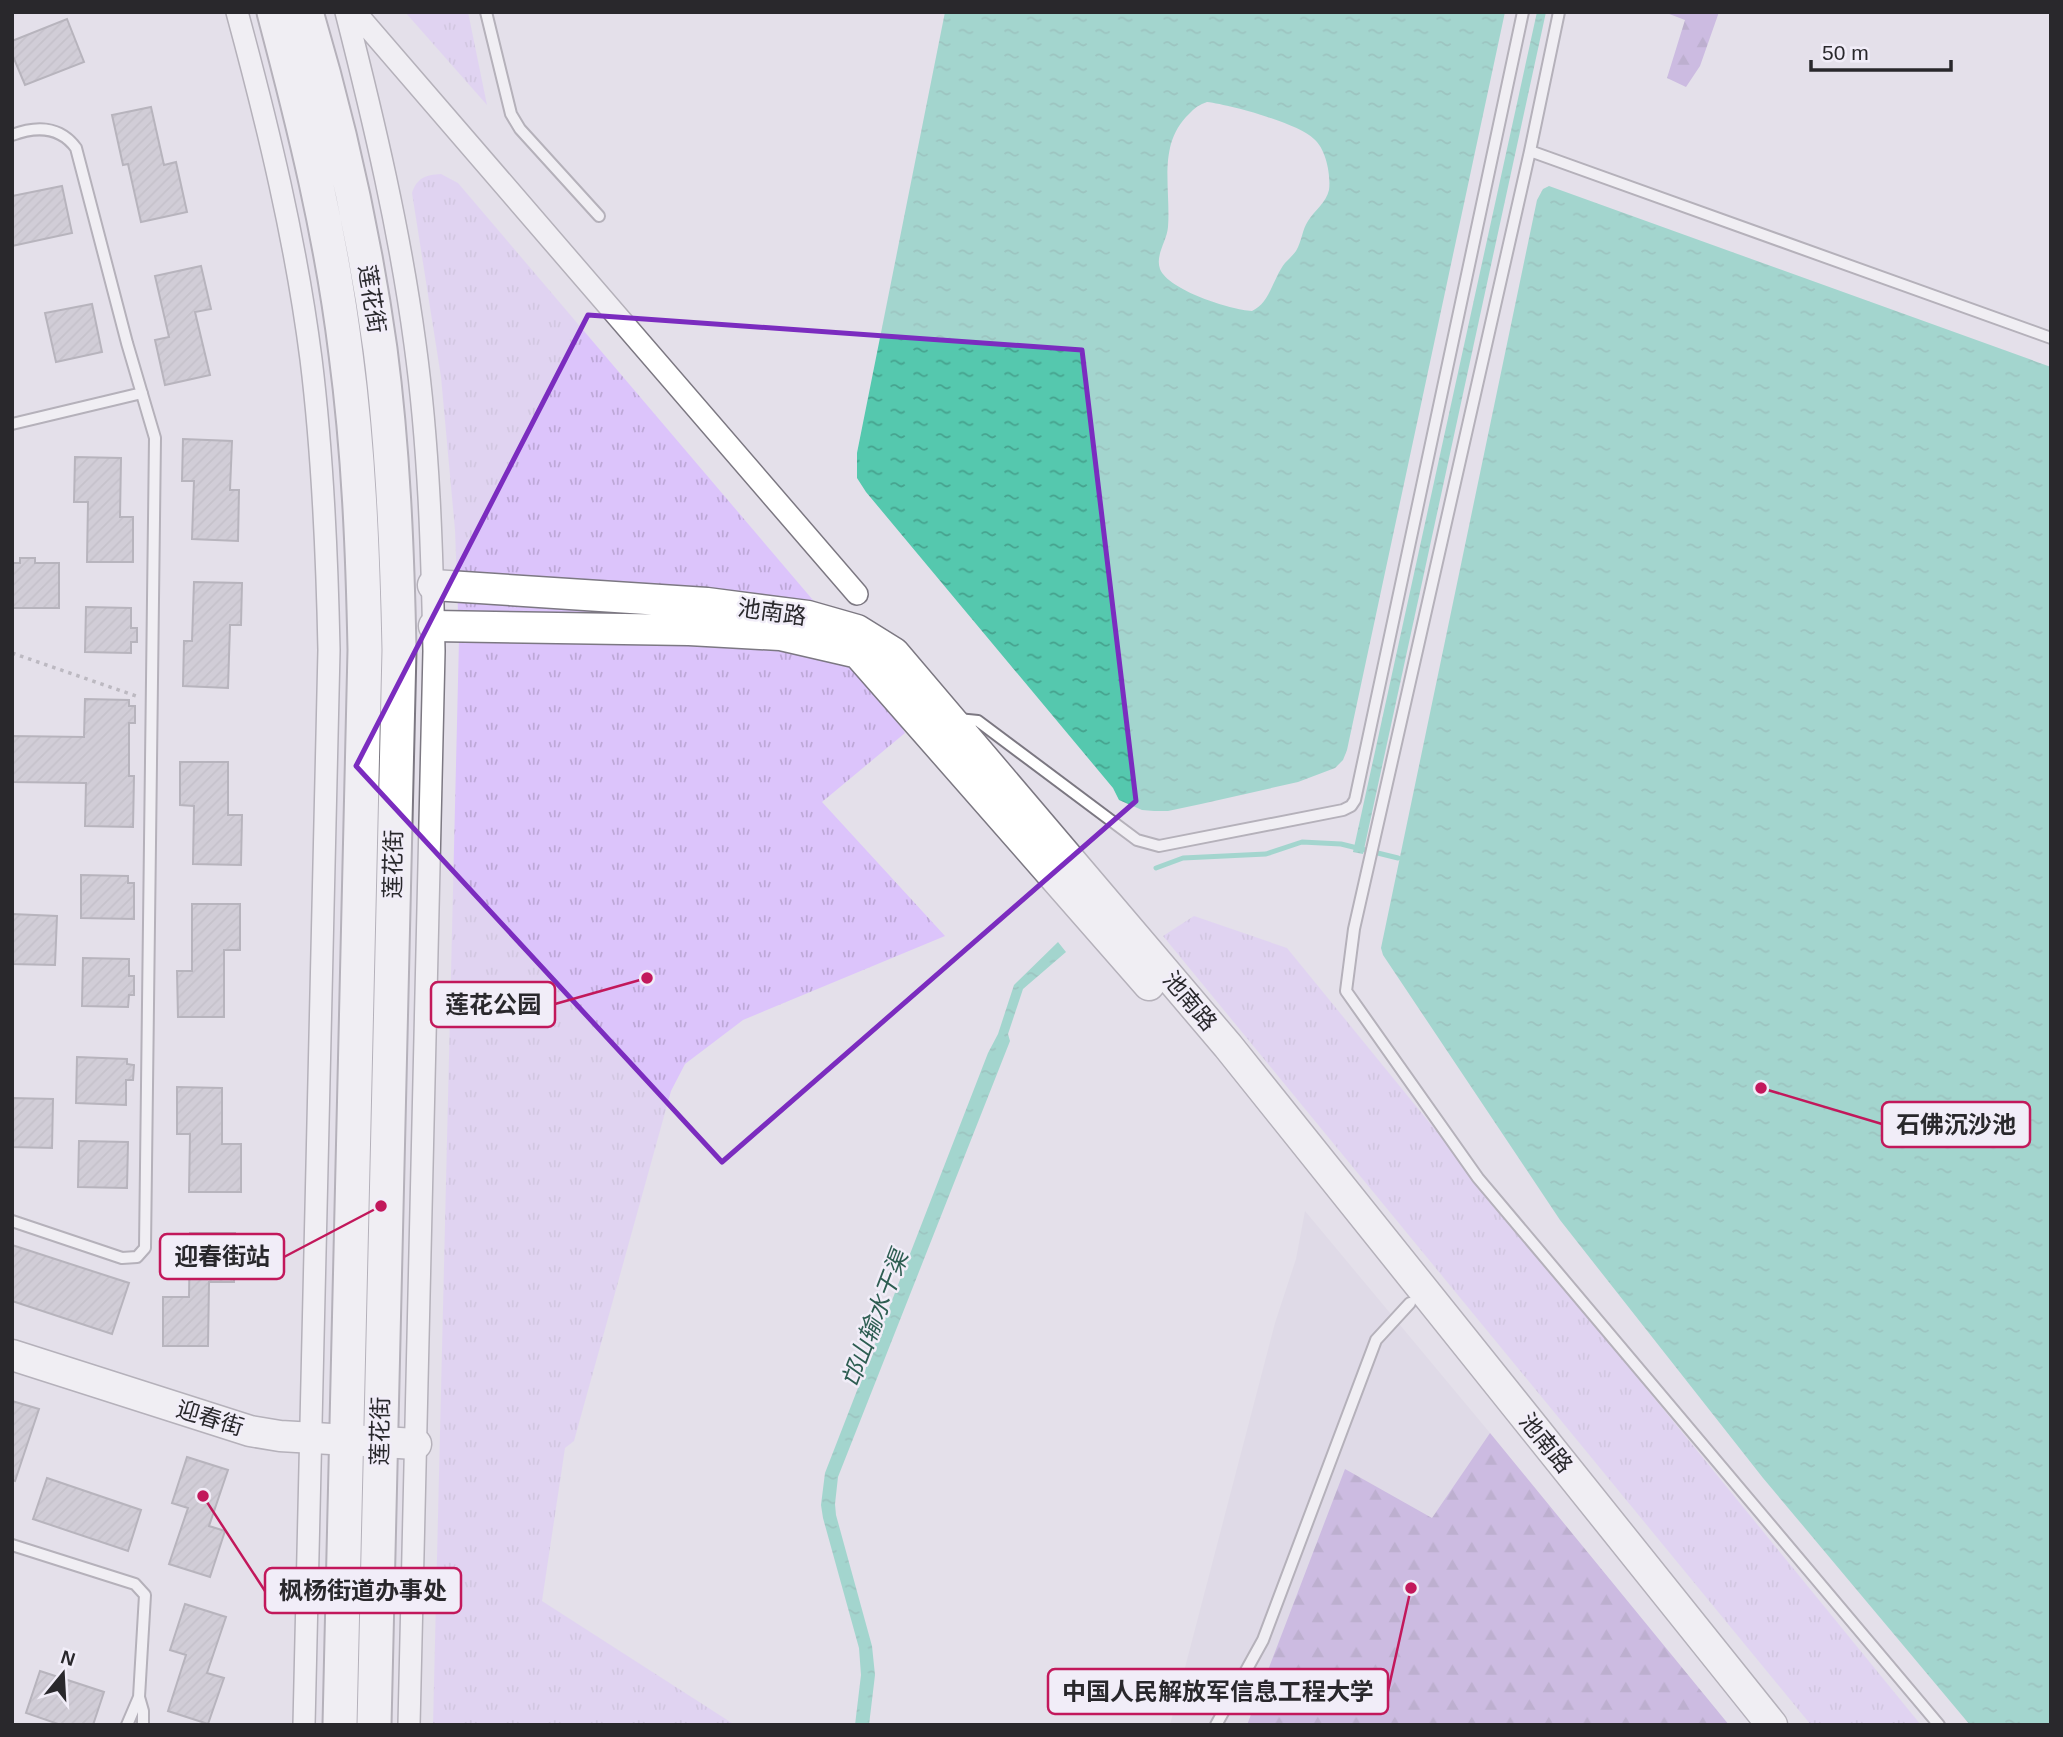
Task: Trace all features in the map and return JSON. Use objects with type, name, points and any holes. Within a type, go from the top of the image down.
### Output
[{"type":"main road","name":"莲花街","points":[[274,12],[310,152],[334,277],[349,377],[363,545],[365,663],[340,1725]]},
{"type":"main road","name":"莲花街","points":[[306,12],[343,145],[368,271],[385,398],[397,544],[399,650],[374,1725]]},
{"type":"street","points":[[237,12],[275,160],[299,283],[316,405],[327,547],[329,650],[304,1725]]},
{"type":"street","name":"莲花街","points":[[346,12],[388,188],[415,345],[428,488],[433,584],[409,1725]]},
{"type":"street","points":[[355,12],[858,594]]},
{"type":"street","name":"池南路","points":[[433,584],[707,603],[808,616],[856,629],[894,653],[1228,1046],[1772,1725]]},
{"type":"street","name":"池南路","points":[[434,626],[689,630],[780,635],[858,653],[1213,1057],[1748,1725]]},
{"type":"street","name":"迎春街","points":[[12,1356],[250,1431],[280,1436],[416,1444]]},
{"type":"lane","points":[[486,12],[511,114],[520,129],[599,216]]},
{"type":"lane","points":[[952,722],[960,718],[978,721],[1147,845],[1159,846],[1343,810],[1351,806],[1355,800],[1523,12]]},
{"type":"lane","points":[[1559,12],[1354,929],[1346,991],[1478,1178],[1939,1725]]},
{"type":"lane","points":[[12,135],[27,129],[51,130],[71,141],[76,148],[155,438],[145,1248],[137,1257],[122,1258],[12,1221]]},
{"type":"lane","points":[[1530,151],[2051,338]]},
{"type":"lane","points":[[12,424],[142,393]]},
{"type":"lane","points":[[1216,1725],[1263,1640],[1376,1340],[1410,1303]]},
{"type":"lane","points":[[12,1545],[135,1584],[145,1595],[139,1697],[143,1725]]},
{"type":"lane","points":[[127,1725],[139,1697]]},
{"type":"path","points":[[12,653],[151,701]]},
{"type":"highlighted area","points":[[588,315],[1082,350],[1136,801],[722,1162],[356,766]]},
{"type":"shaded area","points":[[1305,1211],[1729,1725],[1170,1725],[1275,1323],[1296,1259]]},
{"type":"green space","points":[[405,12],[468,12],[487,105]]},
{"type":"green space","points":[[1664,12],[1719,12],[1700,66],[1686,87],[1667,78],[1685,20]]},
{"type":"green space","points":[[441,174],[458,183],[858,653],[905,733],[822,802],[945,936],[743,1020],[685,1064],[671,1091],[574,1441],[565,1448],[542,1601],[735,1725],[433,1725],[459,639],[455,530],[441,377],[412,193],[422,178]]},
{"type":"green space","points":[[1194,916],[1287,948],[1921,1725],[1811,1725],[1163,936]]},
{"type":"green space","points":[[1490,1433],[1729,1725],[1247,1725],[1345,1469],[1432,1518]]},
{"type":"water","points":[[945,12],[1505,12],[1347,750],[1343,760],[1335,768],[1298,782],[1168,811],[1142,810],[1119,800],[1113,788],[866,492],[857,478],[857,453]],"holes":[[[1207,102],[1264,116],[1306,133],[1322,149],[1328,170],[1329,190],[1325,199],[1308,221],[1296,251],[1281,269],[1267,296],[1252,311],[1216,303],[1187,291],[1165,277],[1159,264],[1168,227],[1168,168],[1173,139],[1179,126],[1195,108]]]},
{"type":"water","points":[[1537,12],[1546,12],[1363,854],[1353,852]]},
{"type":"water","points":[[1549,186],[2051,367],[2051,1725],[1970,1725],[1763,1478],[1560,1220],[1383,955],[1381,948],[1537,200],[1543,189]]},
{"type":"water","points":[[1058,942],[1066,952],[1023,989],[1008,1034],[1010,1041],[838,1477],[836,1515],[872,1646],[875,1675],[869,1725],[855,1725],[861,1675],[859,1648],[823,1518],[821,1505],[825,1473],[988,1053],[998,1034],[1014,985]]},
{"type":"building","points":[[67,19],[84,62],[25,85],[12,54],[12,41]]},
{"type":"building","points":[[151,107],[164,165],[176,162],[187,212],[141,222],[128,164],[123,165],[112,115]]},
{"type":"building","points":[[62,186],[72,233],[12,246],[12,196]]},
{"type":"building","points":[[201,266],[211,309],[195,312],[210,375],[165,385],[155,340],[169,337],[155,276]]},
{"type":"building","points":[[92,304],[102,352],[56,362],[45,313]]},
{"type":"building","points":[[183,439],[232,441],[230,490],[239,490],[238,541],[192,539],[194,481],[182,481]]},
{"type":"building","points":[[75,457],[121,458],[120,517],[133,517],[133,562],[87,562],[88,502],[74,502]]},
{"type":"building","points":[[20,558],[35,558],[35,563],[59,563],[59,608],[12,608],[12,563],[20,563]]},
{"type":"building","points":[[194,582],[242,583],[241,625],[230,625],[228,688],[183,686],[184,641],[192,641]]},
{"type":"building","points":[[86,607],[131,608],[131,628],[137,628],[137,642],[131,642],[131,653],[85,652]]},
{"type":"building","points":[[85,699],[129,700],[129,706],[135,706],[135,723],[129,723],[129,776],[134,776],[133,827],[85,826],[86,783],[12,782],[12,736],[84,737]]},
{"type":"building","points":[[180,762],[228,762],[228,815],[242,815],[241,865],[193,864],[194,806],[180,805]]},
{"type":"building","points":[[81,875],[128,876],[128,883],[134,883],[134,919],[81,918]]},
{"type":"building","points":[[192,904],[240,904],[240,950],[224,950],[224,1017],[178,1017],[177,971],[192,971]]},
{"type":"building","points":[[12,914],[57,916],[55,965],[12,964]]},
{"type":"building","points":[[83,958],[129,959],[129,976],[134,976],[134,995],[129,995],[128,1007],[82,1006]]},
{"type":"building","points":[[77,1057],[127,1059],[127,1064],[134,1065],[133,1080],[126,1080],[126,1105],[76,1103]]},
{"type":"building","points":[[177,1087],[222,1088],[222,1144],[241,1144],[241,1192],[189,1192],[190,1134],[177,1134]]},
{"type":"building","points":[[12,1098],[53,1099],[52,1148],[12,1147]]},
{"type":"building","points":[[79,1141],[128,1142],[127,1188],[78,1187]]},
{"type":"building","points":[[190,1233],[235,1233],[234,1282],[209,1282],[208,1346],[163,1346],[163,1297],[189,1297]]},
{"type":"building","points":[[12,1245],[129,1283],[112,1334],[12,1301]]},
{"type":"building","points":[[12,1401],[39,1409],[15,1481],[12,1480]]},
{"type":"building","points":[[187,1457],[228,1470],[209,1526],[225,1531],[210,1577],[169,1564],[188,1508],[172,1503]]},
{"type":"building","points":[[47,1478],[141,1510],[128,1551],[33,1519]]},
{"type":"building","points":[[185,1604],[226,1617],[207,1673],[224,1678],[208,1724],[168,1711],[186,1655],[170,1650]]},
{"type":"building","points":[[40,1671],[104,1692],[93,1725],[61,1725],[26,1713]]},
{"type":"waterway","points":[[1156,868],[1183,858],[1266,854],[1302,842],[1341,844],[1398,858]]},
{"type":"place","name":"莲花公园","points":[[647,978]]},
{"type":"place","name":"石佛沉沙池","points":[[1761,1088]]},
{"type":"place","name":"迎春街站","points":[[381,1206]]},
{"type":"place","name":"枫杨街道办事处","points":[[203,1496]]},
{"type":"place","name":"中国人民解放军信息工程大学","points":[[1411,1588]]},
{"type":"water label","name":"邙山输水干渠","points":[[875,1319]]}]
